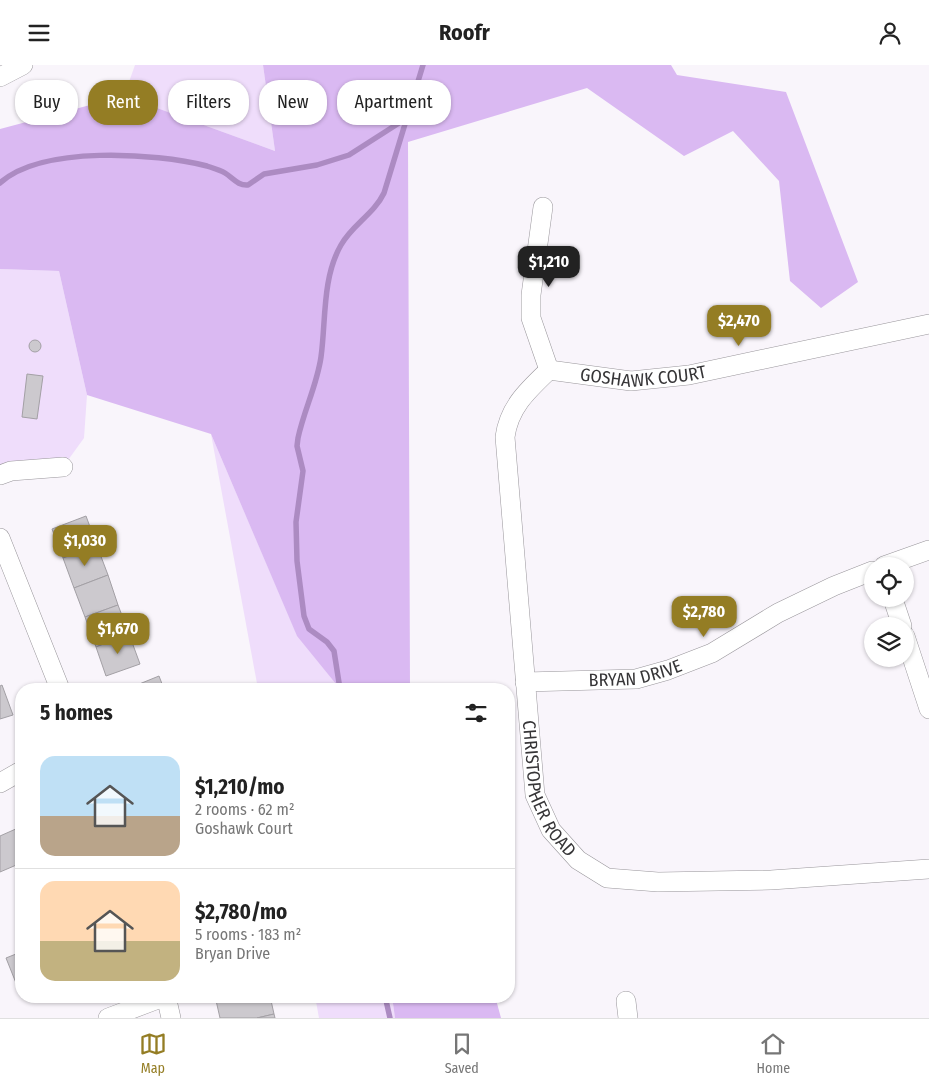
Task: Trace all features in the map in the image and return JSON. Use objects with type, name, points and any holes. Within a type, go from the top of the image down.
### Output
[{"type":"street","points":[[0,77],[23,65]]},
{"type":"street","points":[[543,207],[531,295],[531,318],[549,370]]},
{"type":"street","name":"GOSHAWK COURT","points":[[549,370],[631,381],[689,375],[929,324]]},
{"type":"street","name":"CHRISTOPHER ROAD","points":[[549,370],[522,395],[507,421],[505,437],[536,795],[551,830],[578,860],[607,878],[658,881],[771,880],[929,869]]},
{"type":"street","points":[[0,475],[11,471],[63,467]]},
{"type":"street","points":[[0,538],[58,683]]},
{"type":"street","points":[[909,557],[929,550]]},
{"type":"street","name":"BRYAN DRIVE","points":[[525,682],[588,682],[636,679],[668,670],[712,653],[778,613],[864,575]]},
{"type":"street","points":[[914,663],[929,709]]},
{"type":"street","points":[[0,783],[15,774]]},
{"type":"street","points":[[108,1018],[148,1003]]},
{"type":"street","points":[[168,1003],[171,1018]]},
{"type":"shaded area","points":[[135,65],[263,65],[265,80],[259,80],[259,125],[271,125],[275,151],[204,125],[249,125],[249,80],[168,80],[168,112],[158,108],[158,80],[130,80]]},
{"type":"shaded area","points":[[263,65],[671,65],[677,75],[786,92],[858,282],[821,308],[790,281],[779,181],[733,131],[684,156],[587,88],[408,142],[410,683],[335,683],[297,636],[211,434],[87,395],[59,271],[0,269],[0,129],[15,125],[78,125],[78,108],[88,106],[88,125],[158,125],[158,108],[168,112],[168,125],[204,125],[275,151],[271,125],[327,125],[327,80],[265,80]]},
{"type":"shaded area","points":[[0,269],[59,271],[87,395],[84,438],[63,467],[0,474]]},
{"type":"shaded area","points":[[211,434],[297,635],[335,683],[257,683]]},
{"type":"shaded area","points":[[316,1003],[393,1003],[395,1018],[319,1018]]},
{"type":"shaded area","points":[[393,1003],[497,1003],[501,1018],[395,1018]]},
{"type":"building","points":[[37,340],[40,341],[40,351],[33,352],[30,351],[29,344],[30,341]]},
{"type":"building","points":[[27,374],[43,376],[37,419],[22,417]]},
{"type":"building","points":[[86,516],[97,546],[63,558],[52,529]]},
{"type":"building","points":[[97,546],[108,575],[74,588],[63,558]]},
{"type":"building","points":[[108,575],[118,605],[85,617],[74,588]]},
{"type":"building","points":[[118,605],[129,634],[96,647],[85,617]]},
{"type":"building","points":[[129,634],[140,664],[106,676],[96,647]]},
{"type":"building","points":[[159,676],[162,683],[142,683]]},
{"type":"building","points":[[2,685],[13,715],[0,719],[0,686]]},
{"type":"building","points":[[15,829],[15,866],[0,872],[0,836]]},
{"type":"building","points":[[15,954],[15,980],[6,958]]},
{"type":"building","points":[[217,1003],[272,1003],[274,1014],[257,1018],[220,1018]]},
{"type":"building","points":[[274,1014],[275,1018],[257,1018]]},
{"type":"waterway","points":[[339,683],[334,651],[327,642],[309,629],[304,616],[297,561],[296,522],[303,471],[297,446],[298,438],[319,367],[328,285],[335,258],[351,231],[375,207],[384,193],[423,65]]},
{"type":"waterway","points":[[0,183],[19,171],[43,162],[70,157],[100,155],[185,161],[216,169],[238,183],[248,185],[264,174],[317,165],[349,155],[396,125]]},
{"type":"waterway","points":[[387,1003],[390,1018]]}]
